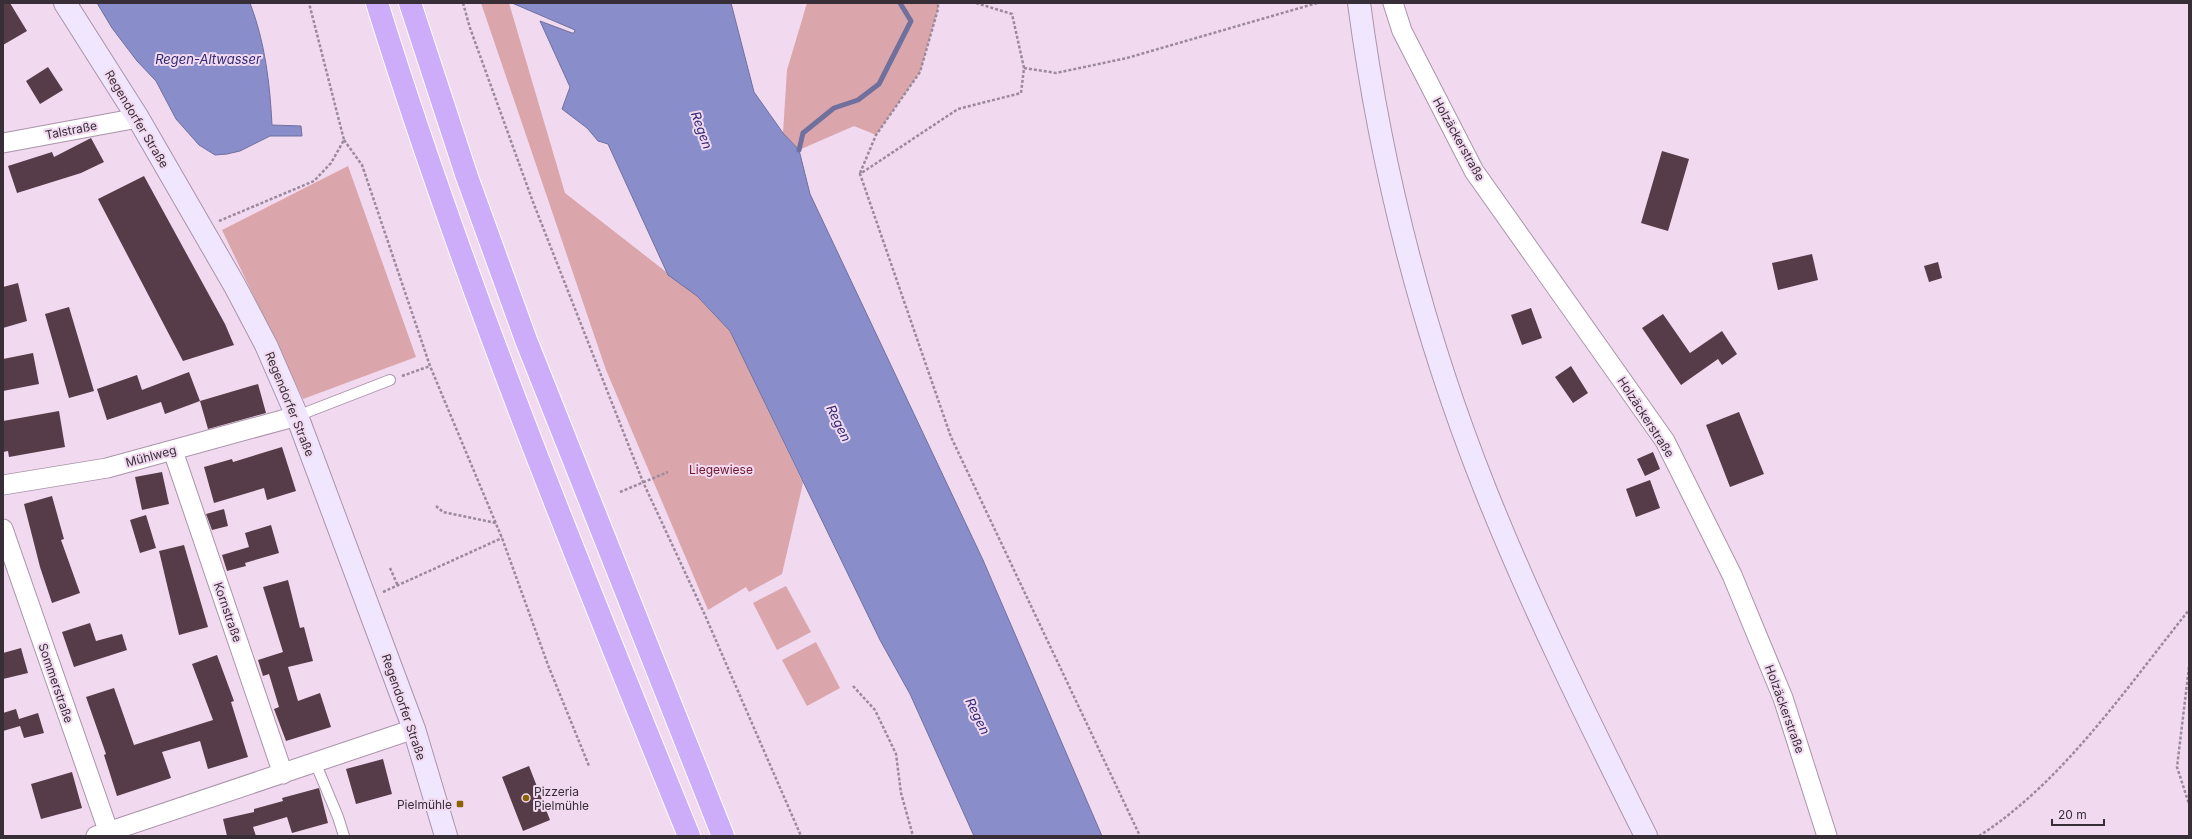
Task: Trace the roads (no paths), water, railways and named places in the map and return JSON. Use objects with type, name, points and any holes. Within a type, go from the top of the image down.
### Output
[{"type":"highway","points":[[377,3],[407,101],[468,278],[595,605],[690,836]]},
{"type":"highway","points":[[410,3],[467,177],[526,340],[723,836]]},
{"type":"street","name":"Regendorfer Straße","points":[[65,3],[138,118],[235,286],[266,345],[297,416],[414,729],[446,836]]},
{"type":"street","points":[[1359,3],[1375,111],[1398,217],[1420,300],[1446,382],[1485,488],[1533,600],[1591,727],[1646,836]]},
{"type":"street","name":"Holzäckerstraße","points":[[1393,3],[1402,31],[1474,171],[1665,441],[1732,575],[1782,698],[1828,836]]},
{"type":"street","name":"Talstraße","points":[[3,143],[138,118]]},
{"type":"street","name":"Mühlweg","points":[[3,485],[107,468],[297,416]]},
{"type":"street","name":"Kornstraße","points":[[173,451],[283,774]]},
{"type":"street","name":"Sommerstraße","points":[[3,529],[105,835]]},
{"type":"street","points":[[105,835],[414,729]]},
{"type":"lane","points":[[297,416],[390,380]]},
{"type":"lane","points":[[316,762],[344,836]]},
{"type":"water","name":"Regen-Altwasser","points":[[97,3],[250,3],[266,63],[272,125],[301,126],[302,136],[270,136],[240,151],[227,154],[215,155],[199,145],[176,119],[156,81],[137,61],[112,28]]},
{"type":"water","name":"Regen","points":[[512,3],[731,3],[754,92],[783,133],[799,150],[810,194],[983,560],[1102,836],[974,836],[910,694],[880,640],[730,331],[697,296],[668,275],[608,144],[598,141],[587,128],[562,109],[570,87],[540,21],[572,33],[574,33],[575,30]]},
{"type":"waterway","points":[[799,150],[803,133],[834,108],[858,100],[879,84],[911,21],[900,3]]},
{"type":"place","name":"Pizzeria Pielmühle","points":[[526,798]]},
{"type":"place","name":"Pielmühle","points":[[460,804]]},
{"type":"park label","name":"Liegewiese","points":[[721,469]]}]
